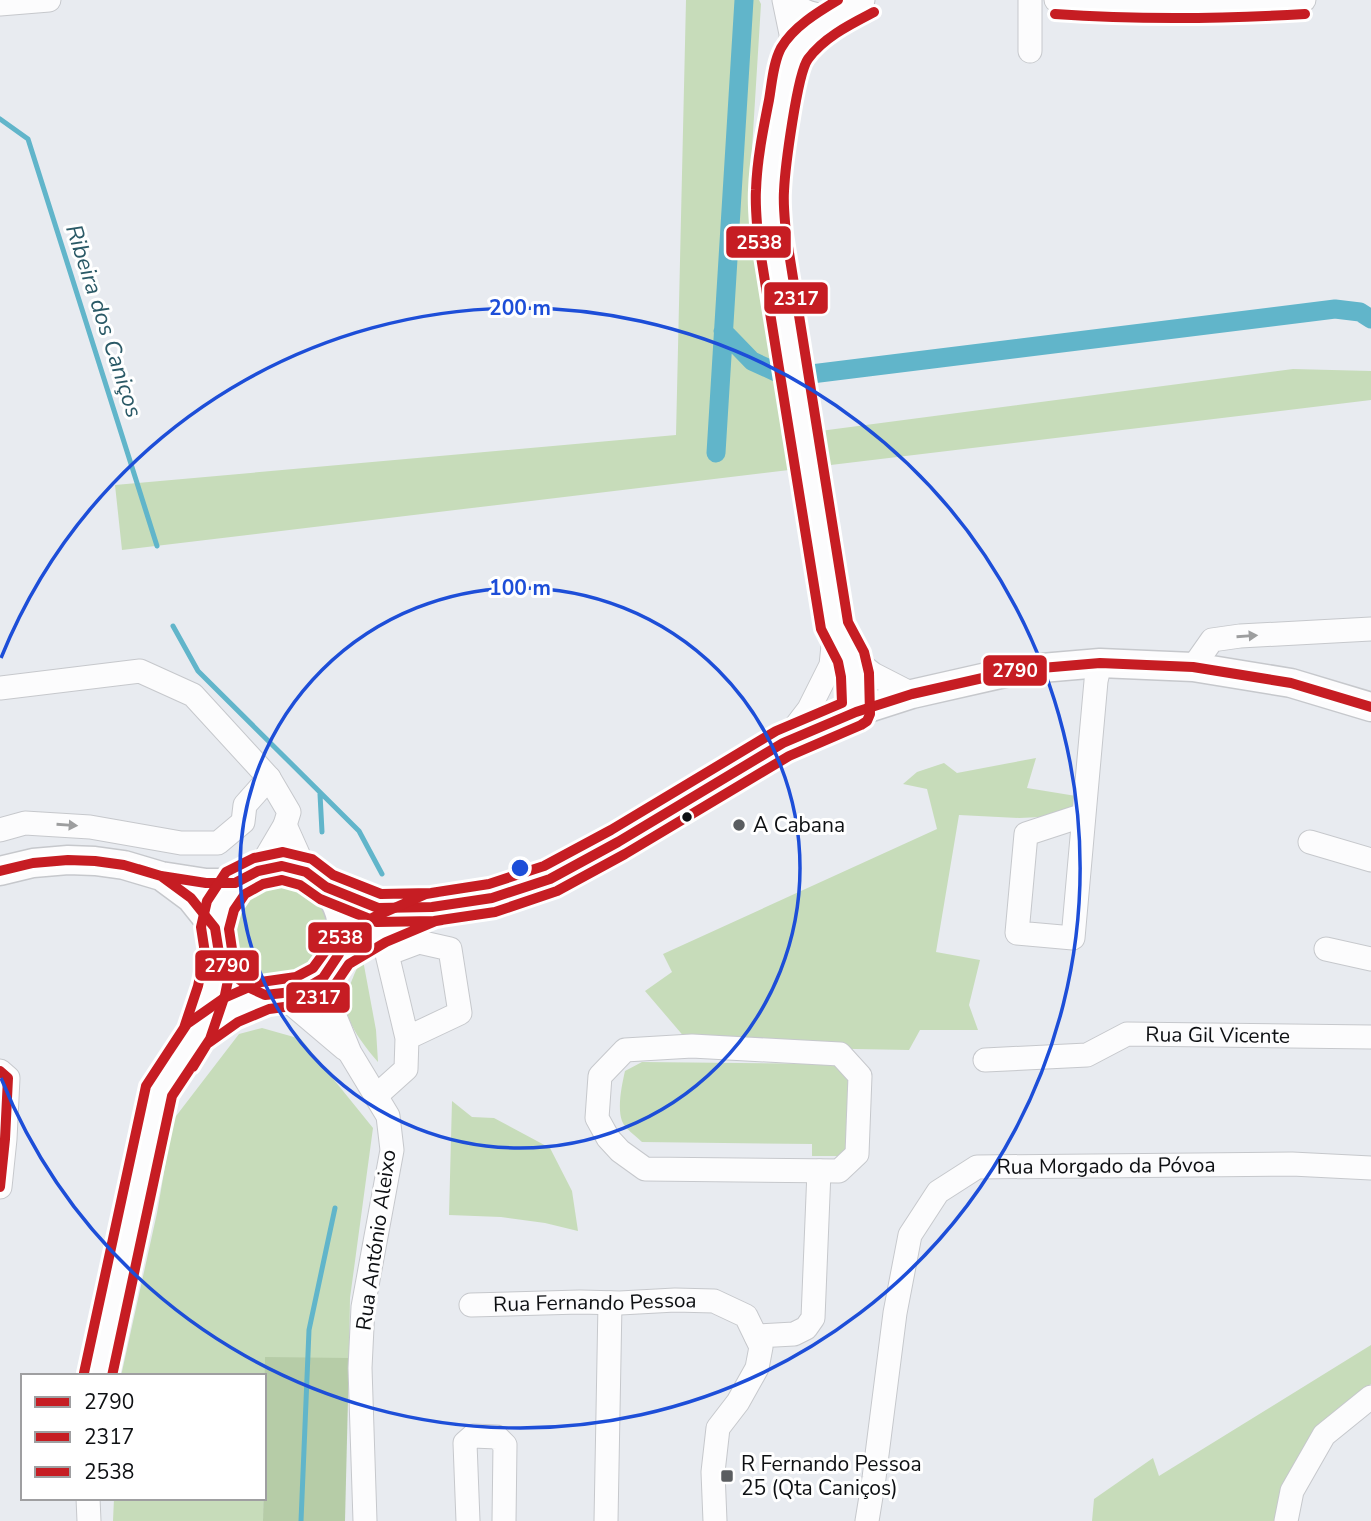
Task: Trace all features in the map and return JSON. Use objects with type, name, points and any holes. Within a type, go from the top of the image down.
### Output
[{"type":"main road","points":[[0,871],[33,863],[95,861],[206,883],[247,877],[282,866],[378,908],[432,907],[492,898],[550,879],[618,842],[783,743],[856,712],[912,694],[1018,670],[1100,663],[1194,667],[1291,683],[1371,707]]},
{"type":"main road","points":[[162,876],[191,898],[217,941],[232,974],[252,989],[273,994],[301,991],[323,978],[337,957],[343,933],[339,909],[316,880]]},
{"type":"main road","points":[[217,941],[221,904],[247,877]]},
{"type":"main road","points":[[337,957],[380,930],[432,907]]},
{"type":"street","points":[[0,5],[49,0]]},
{"type":"street","points":[[786,0],[799,9],[821,15],[857,5]]},
{"type":"street","points":[[783,743],[809,709],[831,665],[835,627],[772,236],[770,187],[792,57],[786,0]]},
{"type":"street","points":[[1030,0],[1030,51]]},
{"type":"street","points":[[1056,0],[1144,4],[1304,0]]},
{"type":"street","points":[[792,57],[821,28],[857,5]]},
{"type":"street","points":[[835,627],[860,669],[912,694]]},
{"type":"street","points":[[1194,667],[1212,640],[1371,629]]},
{"type":"street","points":[[1084,815],[1026,834],[1017,933],[1073,938],[1096,681],[1100,663]]},
{"type":"street","points":[[856,712],[860,669]]},
{"type":"street","points":[[0,688],[140,671],[193,695],[270,778],[289,812],[285,825],[247,877]]},
{"type":"street","points":[[0,830],[25,822],[90,827],[181,843],[218,843],[243,822],[245,805],[270,778]]},
{"type":"street","points":[[285,825],[316,880]]},
{"type":"street","points":[[1310,842],[1371,860]]},
{"type":"street","points":[[98,1374],[159,1090],[197,1034],[212,990],[217,941]]},
{"type":"street","points":[[1326,949],[1371,959]]},
{"type":"street","name":"Rua António Aleixo","points":[[337,957],[334,1014],[350,1053],[388,1116],[392,1150],[363,1307],[360,1368],[365,1521]]},
{"type":"street","points":[[197,1034],[231,1010],[273,994]]},
{"type":"street","name":"Rua António Aleixo","points":[[273,994],[350,1053]]},
{"type":"street","name":"Rua Gil Vicente","points":[[985,1060],[1087,1055],[1127,1034],[1371,1037]]},
{"type":"street","points":[[376,1096],[406,1069],[407,1038]]},
{"type":"street","points":[[692,1046],[840,1054],[860,1076],[857,1154],[839,1171],[819,1171],[645,1169],[620,1151],[608,1138],[597,1118],[600,1076],[625,1049],[692,1046]]},
{"type":"street","points":[[0,1071],[8,1078],[0,1186]]},
{"type":"street","name":"Rua Morgado da Póvoa","points":[[867,1521],[895,1313],[908,1245],[911,1235],[938,1192],[977,1167],[1292,1164],[1371,1168]]},
{"type":"street","points":[[715,1521],[713,1472],[718,1428],[738,1402],[757,1368],[761,1347],[756,1336],[794,1334],[806,1328],[813,1318],[819,1171]]},
{"type":"street","name":"Rua Fernando Pessoa","points":[[471,1305],[714,1301],[746,1315],[756,1336]]},
{"type":"street","points":[[606,1521],[610,1303]]},
{"type":"street","points":[[1286,1521],[1292,1491],[1324,1435],[1371,1397]]},
{"type":"street","points":[[468,1521],[465,1443],[473,1436],[497,1437],[505,1445],[505,1521]]},
{"type":"street","points":[[88,1500],[89,1521]]},
{"type":"green space","points":[[686,0],[759,0],[761,4],[752,149],[758,231],[782,436],[1293,369],[1371,371],[1371,400],[122,550],[115,485],[676,435]]},
{"type":"green space","points":[[1036,758],[1027,788],[1076,796],[1084,815],[1019,818],[959,815],[936,952],[980,960],[969,1005],[978,1030],[920,1030],[909,1050],[692,1046],[645,991],[672,972],[663,954],[937,829],[927,789],[903,784],[917,772],[944,763],[957,773]]},
{"type":"green space","points":[[281,879],[301,883],[317,894],[328,910],[332,930],[328,950],[317,966],[301,977],[281,981],[261,977],[245,966],[234,950],[230,930],[234,910],[245,894],[261,883]]},
{"type":"green space","points":[[363,960],[376,1030],[378,1062],[354,1029],[346,1008],[349,987]]},
{"type":"green space","points":[[262,1028],[301,1039],[373,1128],[350,1298],[349,1358],[266,1358],[266,1374],[121,1374],[157,1213],[173,1120],[239,1034]]},
{"type":"green space","points":[[642,1062],[838,1064],[852,1080],[852,1143],[841,1156],[812,1156],[812,1144],[642,1142],[623,1124],[620,1110],[625,1071]]},
{"type":"green space","points":[[452,1101],[472,1117],[494,1118],[550,1148],[572,1191],[578,1231],[501,1217],[449,1215]]},
{"type":"green space","points":[[1371,1345],[1371,1384],[1359,1392],[1317,1433],[1275,1521],[1092,1521],[1094,1499],[1153,1458],[1159,1476]]},
{"type":"green space","points":[[265,1357],[349,1358],[345,1521],[263,1521],[263,1500],[266,1500]]},
{"type":"green space","points":[[114,1500],[263,1500],[263,1521],[113,1521]]},
{"type":"waterway","points":[[716,453],[744,0]]},
{"type":"waterway","name":"Ribeira dos Caniços","points":[[0,119],[28,139],[157,546]]},
{"type":"waterway","points":[[723,331],[752,361],[787,377],[1335,309],[1360,312],[1371,319]]},
{"type":"waterway","name":"Ribeira dos Caniços","points":[[173,626],[198,671],[359,831],[382,874]]},
{"type":"waterway","points":[[320,794],[322,832]]},
{"type":"waterway","points":[[301,1521],[309,1330],[335,1208]]},
{"type":"transit line","name":"2538","points":[[84,1373],[146,1086],[184,1028],[198,986],[205,953],[201,927],[207,901],[226,872],[254,858],[283,852],[312,859],[333,875],[381,894],[431,893],[489,884],[544,866],[611,830],[776,731],[842,703],[838,662],[821,629],[758,238],[756,202],[761,145],[778,54],[786,40],[799,27],[838,0]]},
{"type":"transit line","name":"2317","points":[[112,1374],[172,1096],[210,1039],[225,995],[233,956],[229,929],[234,910],[245,894],[263,884],[282,880],[300,885],[320,899],[377,922],[434,921],[495,912],[557,891],[625,854],[789,756],[867,721],[870,714],[869,673],[864,652],[848,622],[786,234],[784,197],[796,102],[808,59],[830,38],[874,12]]},
{"type":"transit line","name":"2317","points":[[1055,14],[1180,18],[1305,14]]},
{"type":"transit line","name":"2790","points":[[0,871],[33,863],[95,861],[124,865],[161,876],[206,883],[235,883],[258,871],[282,866],[306,872],[326,887],[378,908],[432,907],[492,898],[550,879],[618,842],[783,743],[856,712],[912,694],[1018,670],[1100,663],[1193,667],[1291,683],[1371,707]]},
{"type":"transit line","name":"2790","points":[[138,869],[161,876],[191,898],[215,928],[219,953],[232,974],[265,995],[301,991],[323,978],[339,954]]},
{"type":"transit line","name":"2538","points":[[169,1051],[187,1024],[224,998],[261,982],[296,977],[313,968],[332,942],[374,917],[426,894],[438,892]]},
{"type":"transit line","name":"2317","points":[[193,1067],[207,1044],[238,1022],[269,1009],[307,1004],[332,989],[349,964],[386,942],[442,920]]},
{"type":"transit line","name":"2790","points":[[0,1071],[8,1078],[0,1187]]},
{"type":"place","name":"A Cabana","points":[[739,825]]},
{"type":"place","name":"R Fernando Pessoa 25 (Qta Caniços)","points":[[727,1476]]}]
